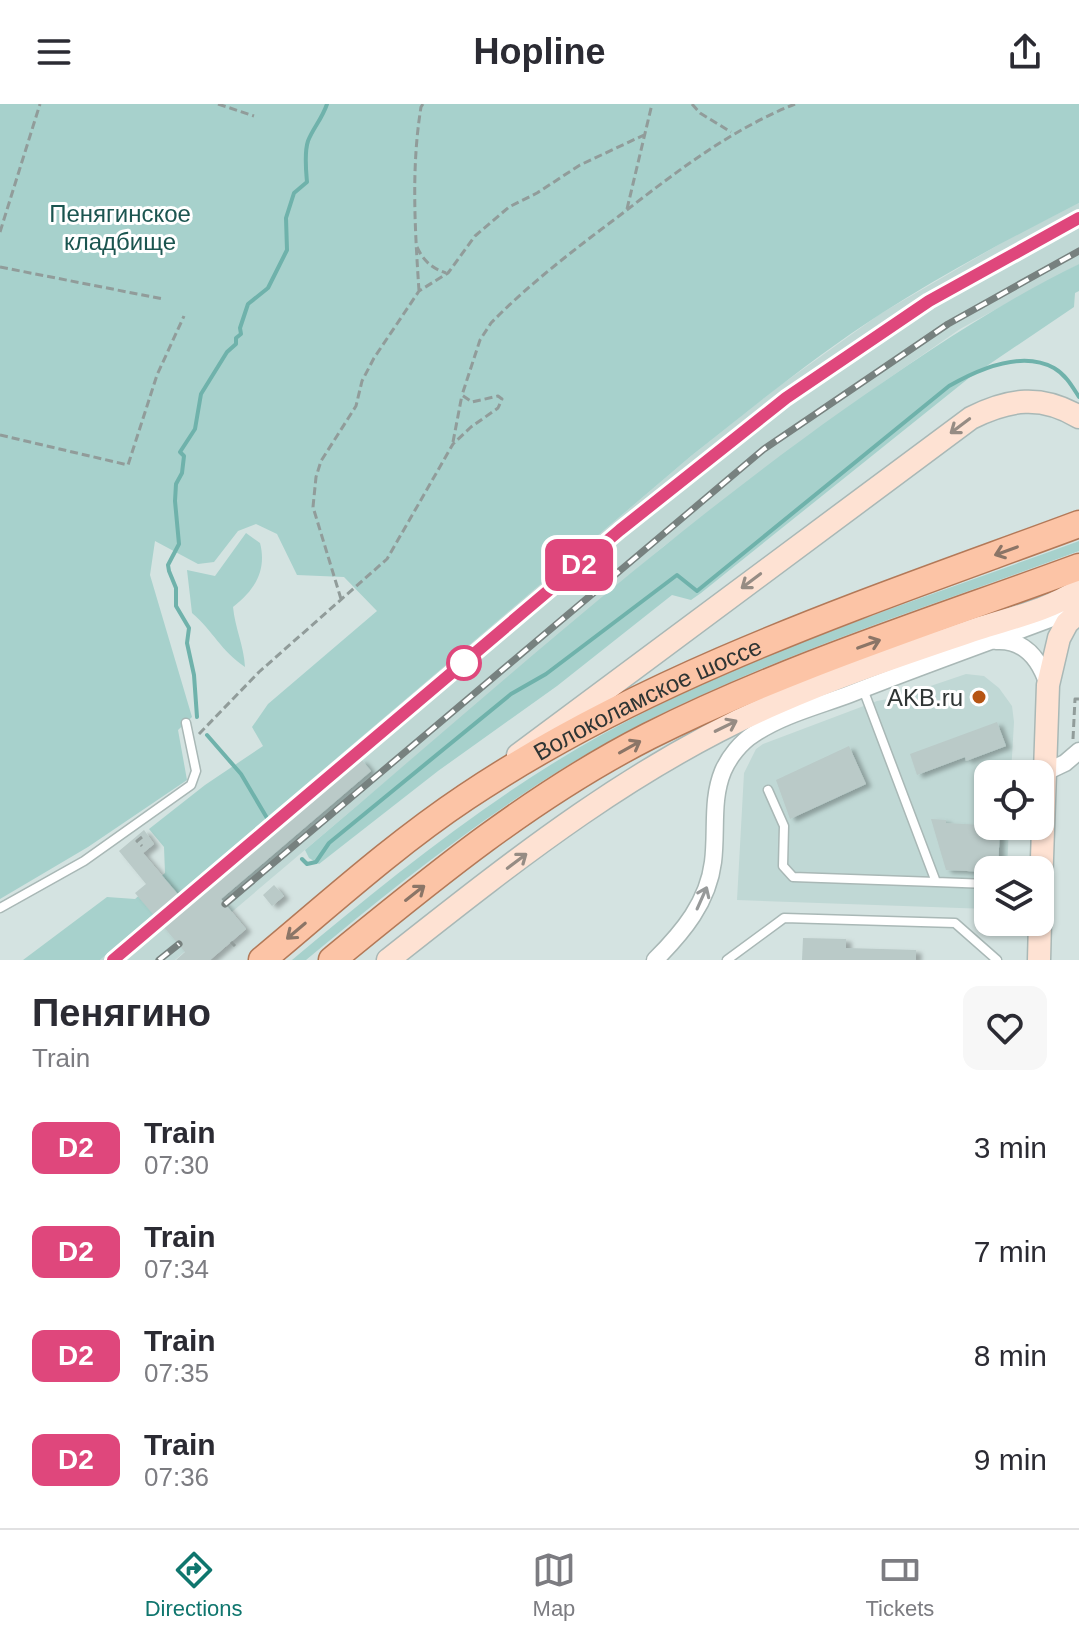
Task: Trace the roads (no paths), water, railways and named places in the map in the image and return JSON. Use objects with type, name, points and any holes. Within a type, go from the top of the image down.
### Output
[{"type":"main road","points":[[466,797],[555,725],[971,418],[1004,403],[1031,402],[1055,405],[1079,417]]},
{"type":"main road","name":"Волоколамское шоссе","points":[[262,960],[374,867],[466,797],[570,734],[690,674],[793,630],[1079,524]]},
{"type":"main road","name":"Волоколамское шоссе","points":[[341,954],[531,805],[649,736],[729,699],[850,651],[1079,567]]},
{"type":"main road","points":[[1016,591],[1079,587]]},
{"type":"main road","points":[[388,960],[570,822],[657,763],[702,738],[781,701],[901,655],[1048,605],[1079,587]]},
{"type":"main road","points":[[1046,760],[1048,685],[1059,638],[1079,610]]},
{"type":"main road","points":[[1039,960],[1040,936]]},
{"type":"street","points":[[655,960],[686,925],[705,895],[713,862],[717,791],[733,753],[751,735],[863,689],[1079,610]]},
{"type":"street","points":[[990,642],[1006,640],[1025,648],[1042,668],[1048,685]]},
{"type":"street","points":[[1054,768],[1065,763],[1076,748]]},
{"type":"lane","points":[[863,689],[936,882]]},
{"type":"lane","points":[[0,908],[84,861],[191,785],[196,771],[186,723]]},
{"type":"lane","points":[[768,790],[784,826],[783,866],[793,877],[974,883]]},
{"type":"lane","points":[[727,960],[784,918],[955,923],[997,960]]},
{"type":"waterway","points":[[197,717],[194,675],[187,643],[189,628],[176,606],[176,588],[168,565],[179,544],[175,501],[184,456],[180,452],[195,429],[201,394],[241,334],[248,304],[268,288],[287,250],[286,218],[294,193],[307,182],[307,146],[327,104]]},
{"type":"waterway","points":[[302,859],[307,864],[316,862],[329,843],[511,694],[546,674],[677,575],[697,591],[949,386],[1000,364],[1028,361],[1054,368],[1079,397]]},
{"type":"waterway","points":[[207,735],[241,774],[267,818]]},
{"type":"railway","points":[[184,901],[620,530],[786,398],[929,301],[1079,218]]},
{"type":"railway","points":[[225,904],[764,449],[948,324],[1079,251]]},
{"type":"railway","points":[[113,960],[160,922]]},
{"type":"railway","points":[[159,960],[179,944]]},
{"type":"train","name":"D2","points":[[113,960],[620,530],[786,398],[929,301],[1079,218]]},
{"type":"place","name":"AKB.ru","points":[[979,697]]},
{"type":"park label","name":"Пенягинское кладбище","points":[[120,227]]}]
